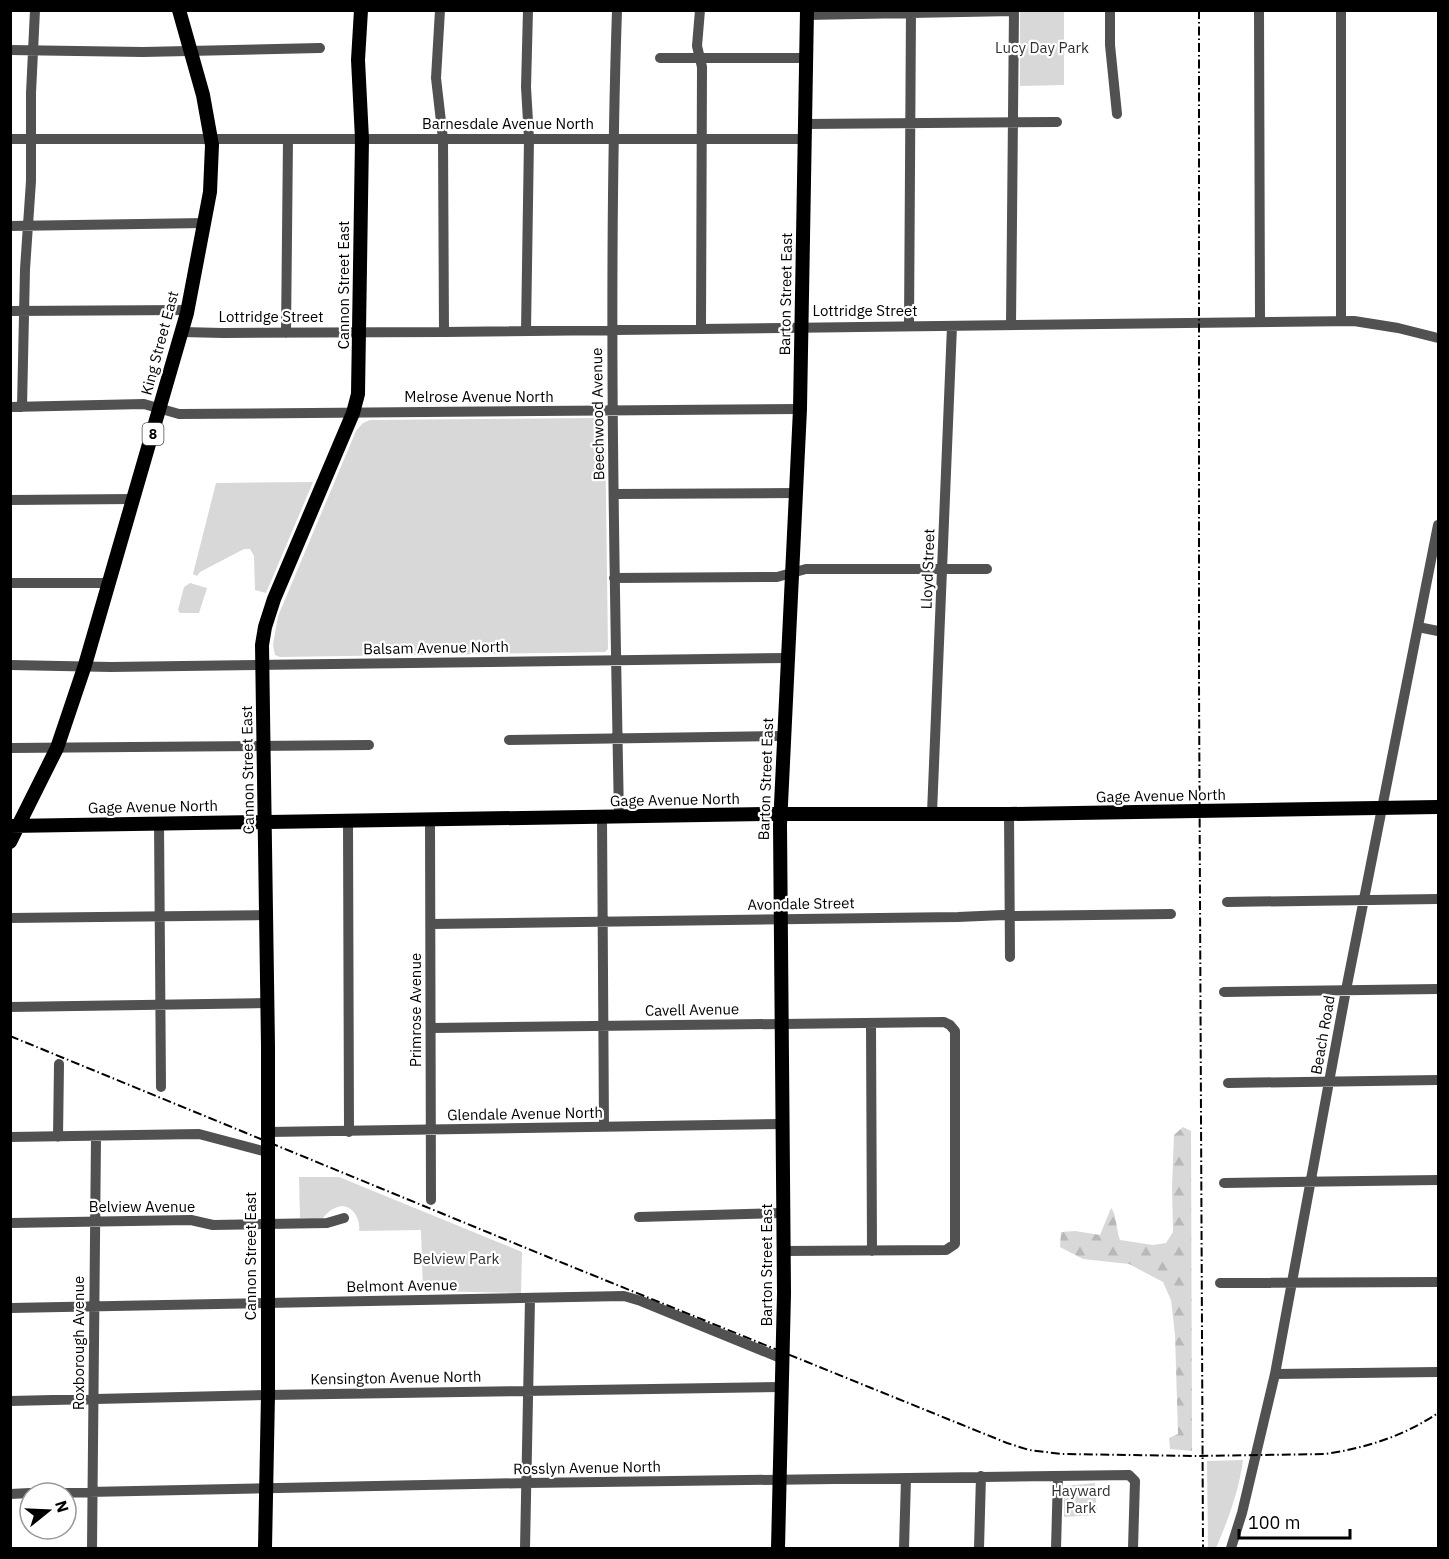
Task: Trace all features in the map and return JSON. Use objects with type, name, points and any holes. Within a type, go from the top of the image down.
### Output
[{"type":"main road","name":"King Street East","points":[[10,842],[15,826],[57,748],[85,665],[188,310],[210,192],[211,138],[203,95],[179,10]]},
{"type":"main road","name":"Cannon Street East","points":[[265,1548],[268,1395],[268,1132],[262,664],[265,627],[274,599],[353,413],[360,384],[360,184],[363,139],[358,60],[361,10]]},
{"type":"main road","name":"Barton Street East","points":[[778,1548],[784,1251],[780,815],[800,409],[807,13]]},
{"type":"main road","name":"Gage Avenue North","points":[[15,826],[1438,807]]},
{"type":"street","points":[[16,407],[25,311],[35,10]]},
{"type":"street","points":[[440,10],[436,78],[443,140],[444,332]]},
{"type":"street","points":[[526,331],[529,139],[526,87],[528,10]]},
{"type":"street","name":"Beechwood Avenue","points":[[617,10],[613,140],[612,411],[619,817]]},
{"type":"street","points":[[700,10],[697,46],[702,66],[701,329]]},
{"type":"street","points":[[1110,10],[1110,45],[1117,114]]},
{"type":"street","points":[[1259,10],[1260,322]]},
{"type":"street","points":[[1341,10],[1341,321]]},
{"type":"street","points":[[909,326],[911,11]]},
{"type":"street","points":[[807,13],[1014,11],[1011,325]]},
{"type":"street","points":[[10,50],[143,52],[320,48]]},
{"type":"street","points":[[660,58],[806,58]]},
{"type":"street","points":[[805,124],[1058,122]]},
{"type":"street","name":"Barnesdale Avenue North","points":[[10,139],[805,139]]},
{"type":"street","points":[[286,333],[288,139]]},
{"type":"street","points":[[10,226],[205,223]]},
{"type":"street","points":[[10,311],[188,310]]},
{"type":"street","name":"Lottridge Street","points":[[182,332],[444,332],[1341,321],[1369,322],[1438,338]]},
{"type":"street","name":"Lloyd Street","points":[[932,813],[952,326]]},
{"type":"street","name":"Melrose Avenue North","points":[[16,407],[144,404],[172,414],[800,409]]},
{"type":"street","points":[[614,494],[795,493]]},
{"type":"street","points":[[10,500],[134,499]]},
{"type":"street","name":"Beach Road","points":[[1231,1548],[1242,1513],[1275,1374],[1346,990],[1438,525]]},
{"type":"street","points":[[614,578],[777,577],[806,569],[987,569]]},
{"type":"street","points":[[10,583],[108,583]]},
{"type":"street","points":[[1418,627],[1438,631]]},
{"type":"street","name":"Balsam Avenue North","points":[[10,665],[111,667],[788,658]]},
{"type":"street","points":[[509,740],[784,736]]},
{"type":"street","points":[[10,748],[369,745]]},
{"type":"street","points":[[1010,814],[1010,957]]},
{"type":"street","points":[[602,818],[604,1127]]},
{"type":"street","name":"Primrose Avenue","points":[[430,819],[431,1200]]},
{"type":"street","points":[[348,820],[349,1132]]},
{"type":"street","points":[[159,823],[161,1087]]},
{"type":"street","points":[[1227,902],[1438,899]]},
{"type":"street","name":"Avondale Street","points":[[431,924],[1171,914]]},
{"type":"street","points":[[10,918],[267,915]]},
{"type":"street","points":[[1224,992],[1438,989]]},
{"type":"street","points":[[10,1007],[267,1003]]},
{"type":"street","name":"Cavell Avenue","points":[[432,1028],[944,1022],[952,1026],[955,1031],[955,1244],[946,1250],[872,1251]]},
{"type":"street","points":[[784,1251],[872,1251],[871,1024]]},
{"type":"street","points":[[58,1064],[58,1137]]},
{"type":"street","points":[[1228,1083],[1438,1080]]},
{"type":"street","name":"Glendale Avenue North","points":[[268,1132],[783,1124]]},
{"type":"street","points":[[10,1137],[199,1134],[267,1152]]},
{"type":"street","name":"Roxborough Avenue","points":[[92,1548],[96,1137]]},
{"type":"street","points":[[1224,1183],[1438,1180]]},
{"type":"street","points":[[639,1217],[783,1213]]},
{"type":"street","name":"Belview Avenue","points":[[10,1223],[191,1220],[213,1225],[327,1223],[344,1218]]},
{"type":"street","points":[[1220,1283],[1438,1282]]},
{"type":"street","name":"Belmont Avenue","points":[[10,1308],[624,1296],[783,1359]]},
{"type":"street","points":[[525,1548],[530,1299]]},
{"type":"street","points":[[1275,1374],[1438,1372]]},
{"type":"street","name":"Kensington Avenue North","points":[[10,1401],[782,1388]]},
{"type":"street","name":"Rosslyn Avenue North","points":[[78,1492],[527,1483],[1129,1475],[1135,1481],[1133,1548]]},
{"type":"street","points":[[979,1548],[981,1476]]},
{"type":"street","points":[[1056,1548],[1058,1476]]},
{"type":"street","points":[[904,1548],[906,1478]]},
{"type":"green space","name":"Lucy Day Park","points":[[1020,11],[1064,11],[1064,85],[1020,86]]},
{"type":"green space","points":[[602,418],[605,423],[608,649],[605,652],[280,657],[275,655],[273,645],[278,616],[356,431],[363,423],[370,420]]},
{"type":"green space","points":[[313,482],[266,593],[255,590],[254,556],[250,549],[244,549],[200,572],[197,576],[193,574],[216,483]]},
{"type":"green space","points":[[190,583],[207,588],[199,613],[180,613],[178,610],[184,587]]},
{"type":"green space","points":[[1183,1127],[1191,1131],[1192,1451],[1170,1449],[1169,1438],[1178,1434],[1175,1335],[1171,1300],[1163,1282],[1129,1264],[1083,1259],[1060,1247],[1061,1232],[1075,1231],[1100,1235],[1111,1208],[1120,1240],[1153,1245],[1166,1243],[1173,1232],[1174,1135]]},
{"type":"green space","name":"Belview Park","points":[[299,1177],[339,1177],[522,1252],[521,1293],[423,1291],[421,1230],[359,1231],[358,1221],[353,1212],[340,1206],[328,1212],[323,1218],[300,1218]]},
{"type":"green space","points":[[1243,1460],[1236,1494],[1225,1527],[1216,1548],[1208,1548],[1207,1461]]},
{"type":"green space","name":"Hayward Park","points":[[1095,1483],[1097,1515],[1064,1517],[1064,1486]]},
{"type":"railway","points":[[1199,10],[1203,1548]]},
{"type":"railway","points":[[10,1036],[548,1257],[1029,1450],[1062,1454],[1194,1456],[1325,1454],[1384,1440],[1438,1413]]}]
